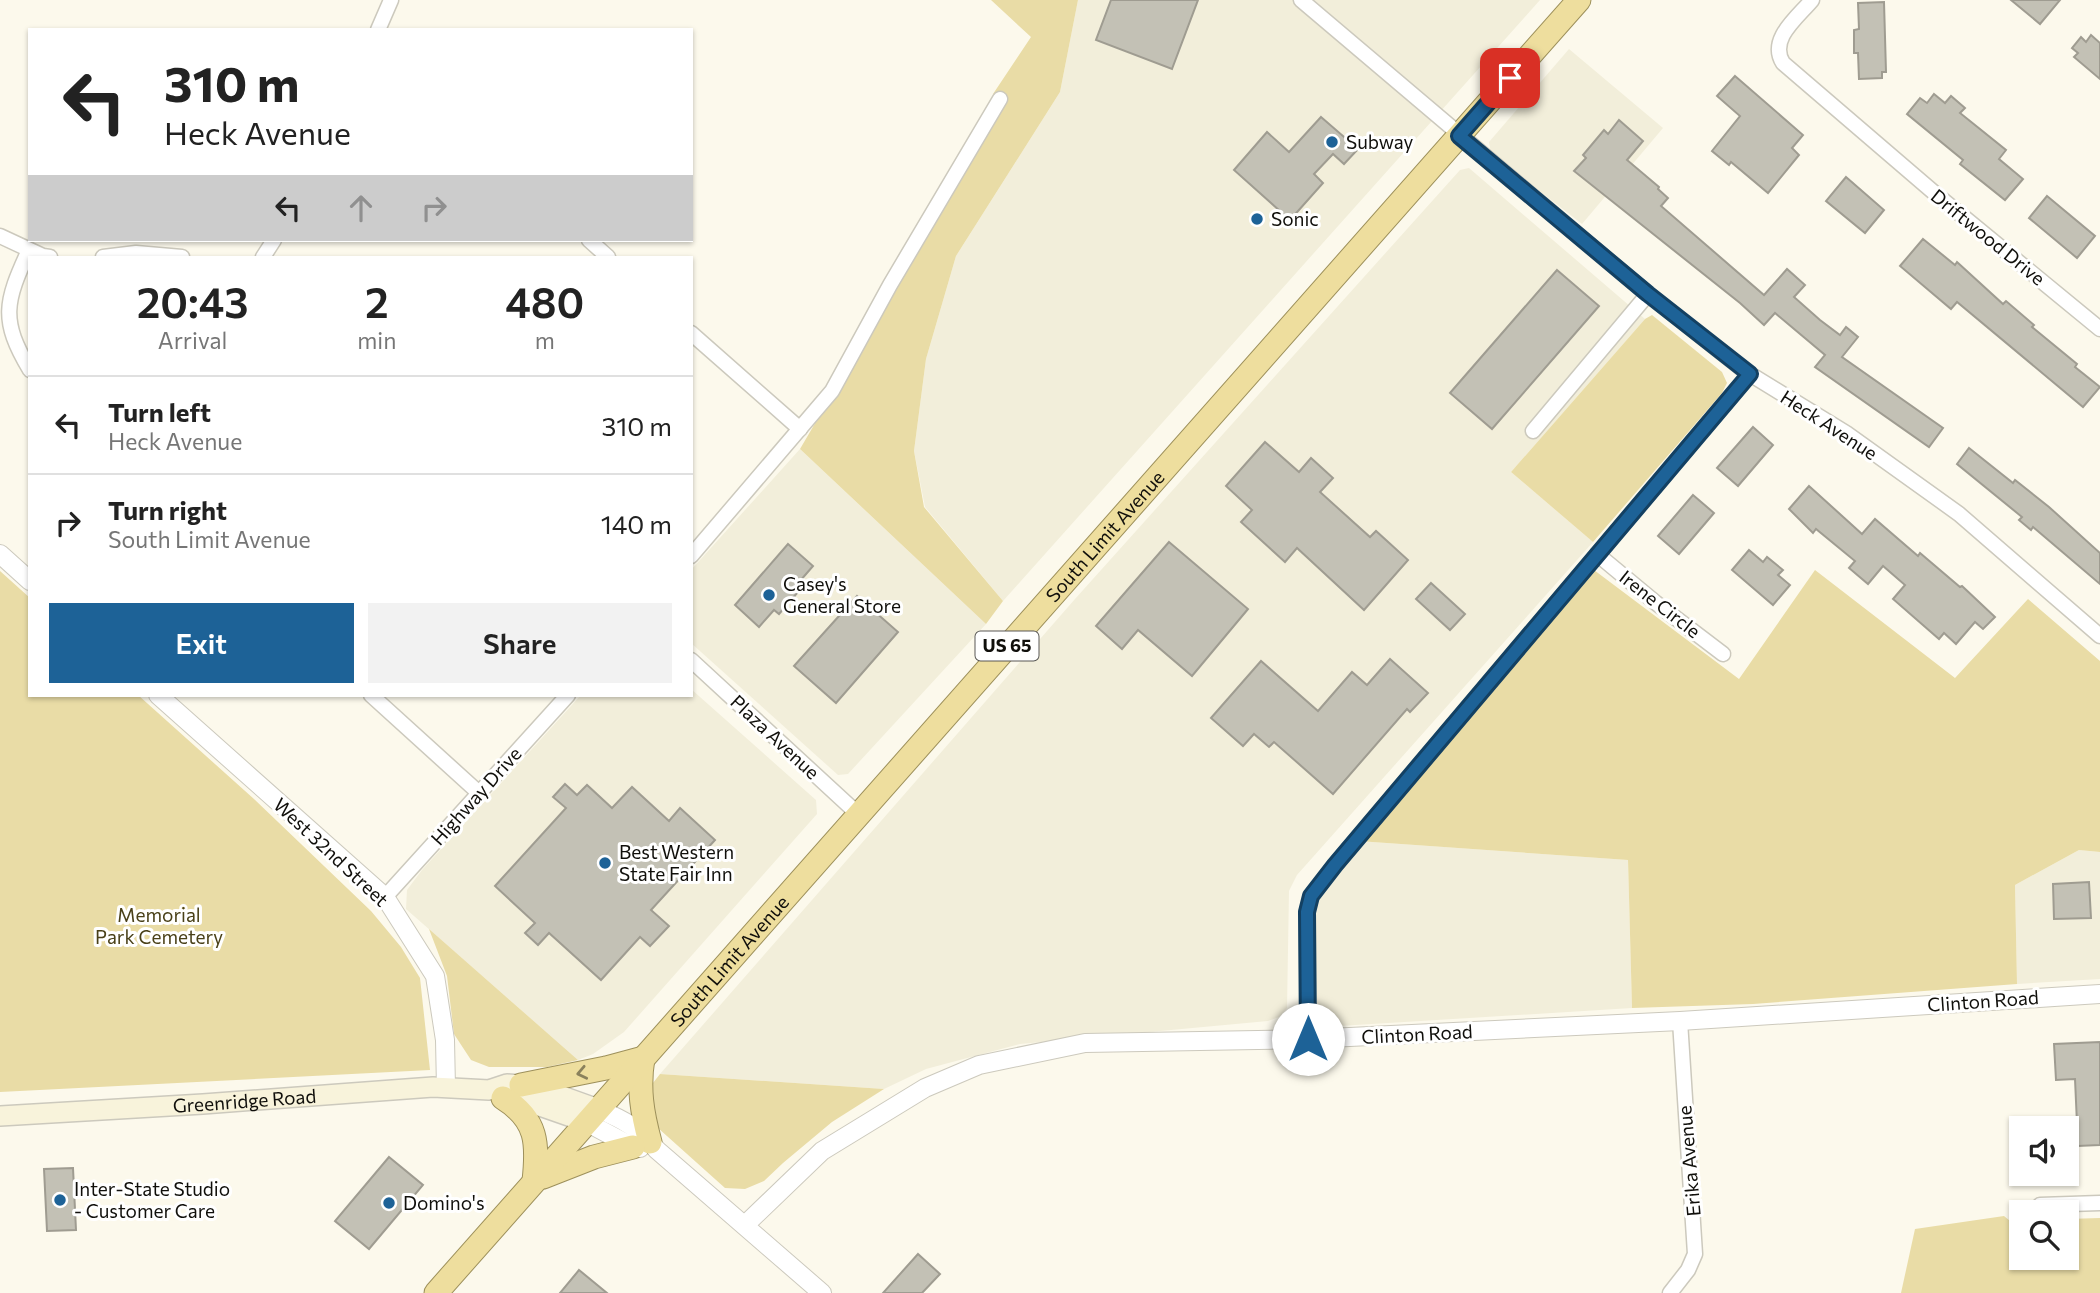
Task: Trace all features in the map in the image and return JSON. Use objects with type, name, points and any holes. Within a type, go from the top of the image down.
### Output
[{"type":"highway","name":"South Limit Avenue","points":[[436,1293],[1579,0]]},
{"type":"highway","points":[[643,1058],[639,1080],[647,1146],[571,1165],[534,1181],[536,1159],[532,1128],[505,1091],[643,1058]]},
{"type":"main road","name":"Greenridge Road","points":[[0,1116],[433,1087],[505,1091],[543,1107],[592,1116]]},
{"type":"street","points":[[379,28],[391,0]]},
{"type":"street","name":"Heck Avenue","points":[[1301,0],[1648,294],[1750,374],[1846,433],[1959,514],[2100,636]]},
{"type":"street","name":"Driftwood Drive","points":[[1812,0],[1780,38],[1779,57],[1794,74],[2100,329]]},
{"type":"street","points":[[693,554],[832,391],[890,285],[1000,99]]},
{"type":"street","points":[[0,236],[47,256]]},
{"type":"street","points":[[591,242],[607,256]]},
{"type":"street","points":[[28,367],[8,330],[7,313],[9,297],[29,250]]},
{"type":"street","points":[[111,256],[136,253],[170,256]]},
{"type":"street","points":[[1533,431],[1648,294]]},
{"type":"street","points":[[693,335],[800,429]]},
{"type":"street","points":[[1308,1039],[1307,912],[1311,896],[1750,374]]},
{"type":"street","points":[[0,554],[28,579]]},
{"type":"street","name":"Irene Circle","points":[[1597,554],[1723,654]]},
{"type":"street","name":"Plaza Avenue","points":[[693,662],[858,814]]},
{"type":"street","name":"West 32nd Street","points":[[160,697],[385,897],[435,976],[445,1040],[446,1088]]},
{"type":"street","points":[[374,697],[479,793]]},
{"type":"street","name":"Highway Drive","points":[[385,897],[566,697]]},
{"type":"street","name":"Clinton Road","points":[[745,1225],[822,1151],[925,1088],[979,1065],[1085,1043],[1308,1039],[1680,1021],[2100,994]]},
{"type":"street","name":"Erika Avenue","points":[[1670,1293],[1688,1269],[1695,1254],[1680,1021]]},
{"type":"street","points":[[592,1116],[647,1146],[745,1225],[822,1293]]},
{"type":"street","points":[[2079,1204],[2100,1203]]},
{"type":"shaded area","points":[[1078,0],[1540,0],[1003,601],[925,507],[914,451],[926,359],[956,256],[1060,92]]},
{"type":"shaded area","points":[[1569,49],[1663,128],[1582,224],[1491,153],[1489,142]]},
{"type":"shaded area","points":[[1469,168],[1645,319],[1511,472],[1593,542],[1297,875],[1289,891],[1287,1008],[1279,1017],[1268,1021],[1020,1044],[926,1069],[884,1089],[660,1074],[1075,599],[1460,170]]},
{"type":"shaded area","points":[[800,449],[986,624],[848,774],[838,775],[693,645],[693,568]]},
{"type":"shaded area","points":[[693,691],[816,800],[817,814],[624,1032],[593,1054],[578,1060],[406,909],[407,890],[422,870],[579,697],[693,697]]},
{"type":"shaded area","points":[[1358,841],[1628,860],[1632,1008],[1323,1027],[1313,1016],[1310,900]]},
{"type":"shaded area","points":[[2079,850],[2100,852],[2100,979],[2017,984],[2015,885]]},
{"type":"green space","points":[[991,0],[1078,0],[1060,92],[956,256],[926,359],[914,451],[924,507],[1003,601],[986,624],[800,449],[1002,104],[993,94],[1031,37]]},
{"type":"green space","points":[[1652,315],[1722,372],[1727,383],[1722,393],[1593,542],[1511,472],[1645,319]]},
{"type":"green space","points":[[1594,570],[1739,679],[1815,570],[1955,678],[2028,599],[2100,661],[2100,852],[2079,850],[2015,885],[2017,984],[1753,1004],[1632,1008],[1628,860],[1358,841]]},
{"type":"green space","name":"Memorial Park Cemetery","points":[[0,571],[28,596],[28,697],[140,697],[254,799],[371,911],[401,947],[420,978],[430,1070],[0,1092]]},
{"type":"green space","points":[[429,929],[578,1060],[547,1067],[489,1067],[471,1060],[454,1034],[447,976]]},
{"type":"green space","points":[[660,1074],[884,1089],[832,1122],[764,1181],[745,1189],[725,1188],[658,1128],[649,1088]]},
{"type":"green space","points":[[2004,1216],[2009,1220],[2009,1270],[2079,1270],[2079,1219],[2100,1218],[2100,1293],[1901,1293],[1915,1229]]},
{"type":"building","points":[[1111,0],[1198,0],[1172,69],[1096,40]]},
{"type":"building","points":[[2011,0],[2060,0],[2040,24]]},
{"type":"building","points":[[1884,2],[1886,72],[1882,72],[1882,78],[1859,79],[1858,53],[1854,53],[1854,30],[1859,29],[1858,3]]},
{"type":"building","points":[[2091,35],[2100,43],[2100,79],[2074,57],[2078,53],[2072,48],[2081,37],[2086,42]]},
{"type":"building","points":[[1735,76],[1803,135],[1792,148],[1799,155],[1768,193],[1731,162],[1729,165],[1712,151],[1740,116],[1717,96]]},
{"type":"building","points":[[1934,94],[1945,103],[1951,96],[1965,108],[1960,113],[2006,150],[1999,159],[2023,179],[2005,200],[1960,164],[1963,160],[1907,114],[1920,98],[1927,103]]},
{"type":"building","points":[[1321,117],[1358,149],[1344,164],[1333,154],[1314,174],[1323,183],[1290,220],[1234,170],[1267,132],[1289,152]]},
{"type":"building","points":[[1619,120],[1643,141],[1627,160],[1668,198],[1661,206],[1764,295],[1787,269],[1805,285],[1794,297],[1840,335],[1846,327],[1858,337],[1842,357],[1943,428],[1929,447],[1815,367],[1825,355],[1775,313],[1764,325],[1574,171],[1586,158],[1583,155],[1604,130],[1608,134]]},
{"type":"building","points":[[1846,177],[1884,210],[1865,233],[1826,201]]},
{"type":"building","points":[[2047,196],[2095,236],[2077,258],[2029,218]]},
{"type":"building","points":[[1923,239],[1955,265],[1957,262],[2003,304],[2006,301],[2034,325],[2032,327],[2077,364],[2075,367],[2100,387],[2083,407],[1957,302],[1951,309],[1900,266]]},
{"type":"building","points":[[1557,270],[1599,306],[1492,429],[1450,393]]},
{"type":"building","points":[[1753,427],[1773,445],[1738,486],[1717,468]]},
{"type":"building","points":[[1265,442],[1299,472],[1311,458],[1333,478],[1320,492],[1370,537],[1376,531],[1408,560],[1364,610],[1297,548],[1285,562],[1241,522],[1252,510],[1226,486]]},
{"type":"building","points":[[1969,448],[2049,507],[2100,553],[2100,584],[2033,527],[2031,530],[2019,520],[2022,517],[1957,464]]},
{"type":"building","points":[[1809,486],[1862,534],[1875,519],[1918,556],[1920,553],[1962,586],[1995,617],[1983,629],[1975,622],[1956,644],[1944,633],[1939,639],[1893,599],[1905,585],[1883,566],[1868,584],[1849,568],[1855,561],[1816,529],[1813,533],[1789,509]]},
{"type":"building","points":[[1693,495],[1714,513],[1679,554],[1658,536]]},
{"type":"building","points":[[1169,542],[1248,609],[1192,676],[1138,630],[1122,649],[1096,626]]},
{"type":"building","name":"Casey's General Store","points":[[788,544],[813,566],[800,581],[804,585],[779,614],[774,610],[759,627],[735,605]]},
{"type":"building","points":[[1749,550],[1763,562],[1767,557],[1783,570],[1778,575],[1790,585],[1773,605],[1732,570]]},
{"type":"building","points":[[1431,583],[1465,614],[1450,630],[1416,599]]},
{"type":"building","points":[[857,596],[898,632],[836,703],[794,666]]},
{"type":"building","points":[[1390,659],[1428,693],[1410,712],[1407,709],[1333,794],[1274,742],[1269,747],[1254,734],[1243,746],[1211,718],[1261,661],[1318,711],[1352,672],[1367,685]]},
{"type":"building","name":"Best Western State Fair Inn","points":[[565,784],[577,795],[587,785],[612,808],[632,787],[669,821],[680,808],[715,840],[651,910],[669,926],[650,946],[640,937],[601,980],[549,933],[538,945],[525,933],[535,923],[495,886],[566,808],[553,797]]},
{"type":"building","points":[[2089,882],[2091,918],[2054,919],[2053,884]]},
{"type":"building","points":[[2100,1042],[2100,1145],[2079,1146],[2075,1079],[2056,1080],[2054,1044]]},
{"type":"building","points":[[389,1157],[423,1185],[369,1249],[335,1221]]},
{"type":"building","name":"Inter-State Studio - Customer Care","points":[[73,1168],[76,1230],[47,1231],[44,1169]]},
{"type":"building","points":[[918,1254],[940,1274],[922,1293],[883,1293]]},
{"type":"building","points":[[579,1270],[607,1293],[560,1293]]},
{"type":"place","name":"Subway","points":[[1332,142]]},
{"type":"place","name":"Sonic","points":[[1257,219]]},
{"type":"place","name":"Casey's General Store","points":[[769,595]]},
{"type":"place","name":"Best Western State Fair Inn","points":[[605,863]]},
{"type":"place","name":"Inter-State Studio - Customer Care","points":[[60,1200]]},
{"type":"place","name":"Domino's","points":[[389,1203]]},
{"type":"route","points":[[1308,1039],[1307,912],[1311,896],[1750,374],[1648,294],[1459,136],[1510,78]]}]
